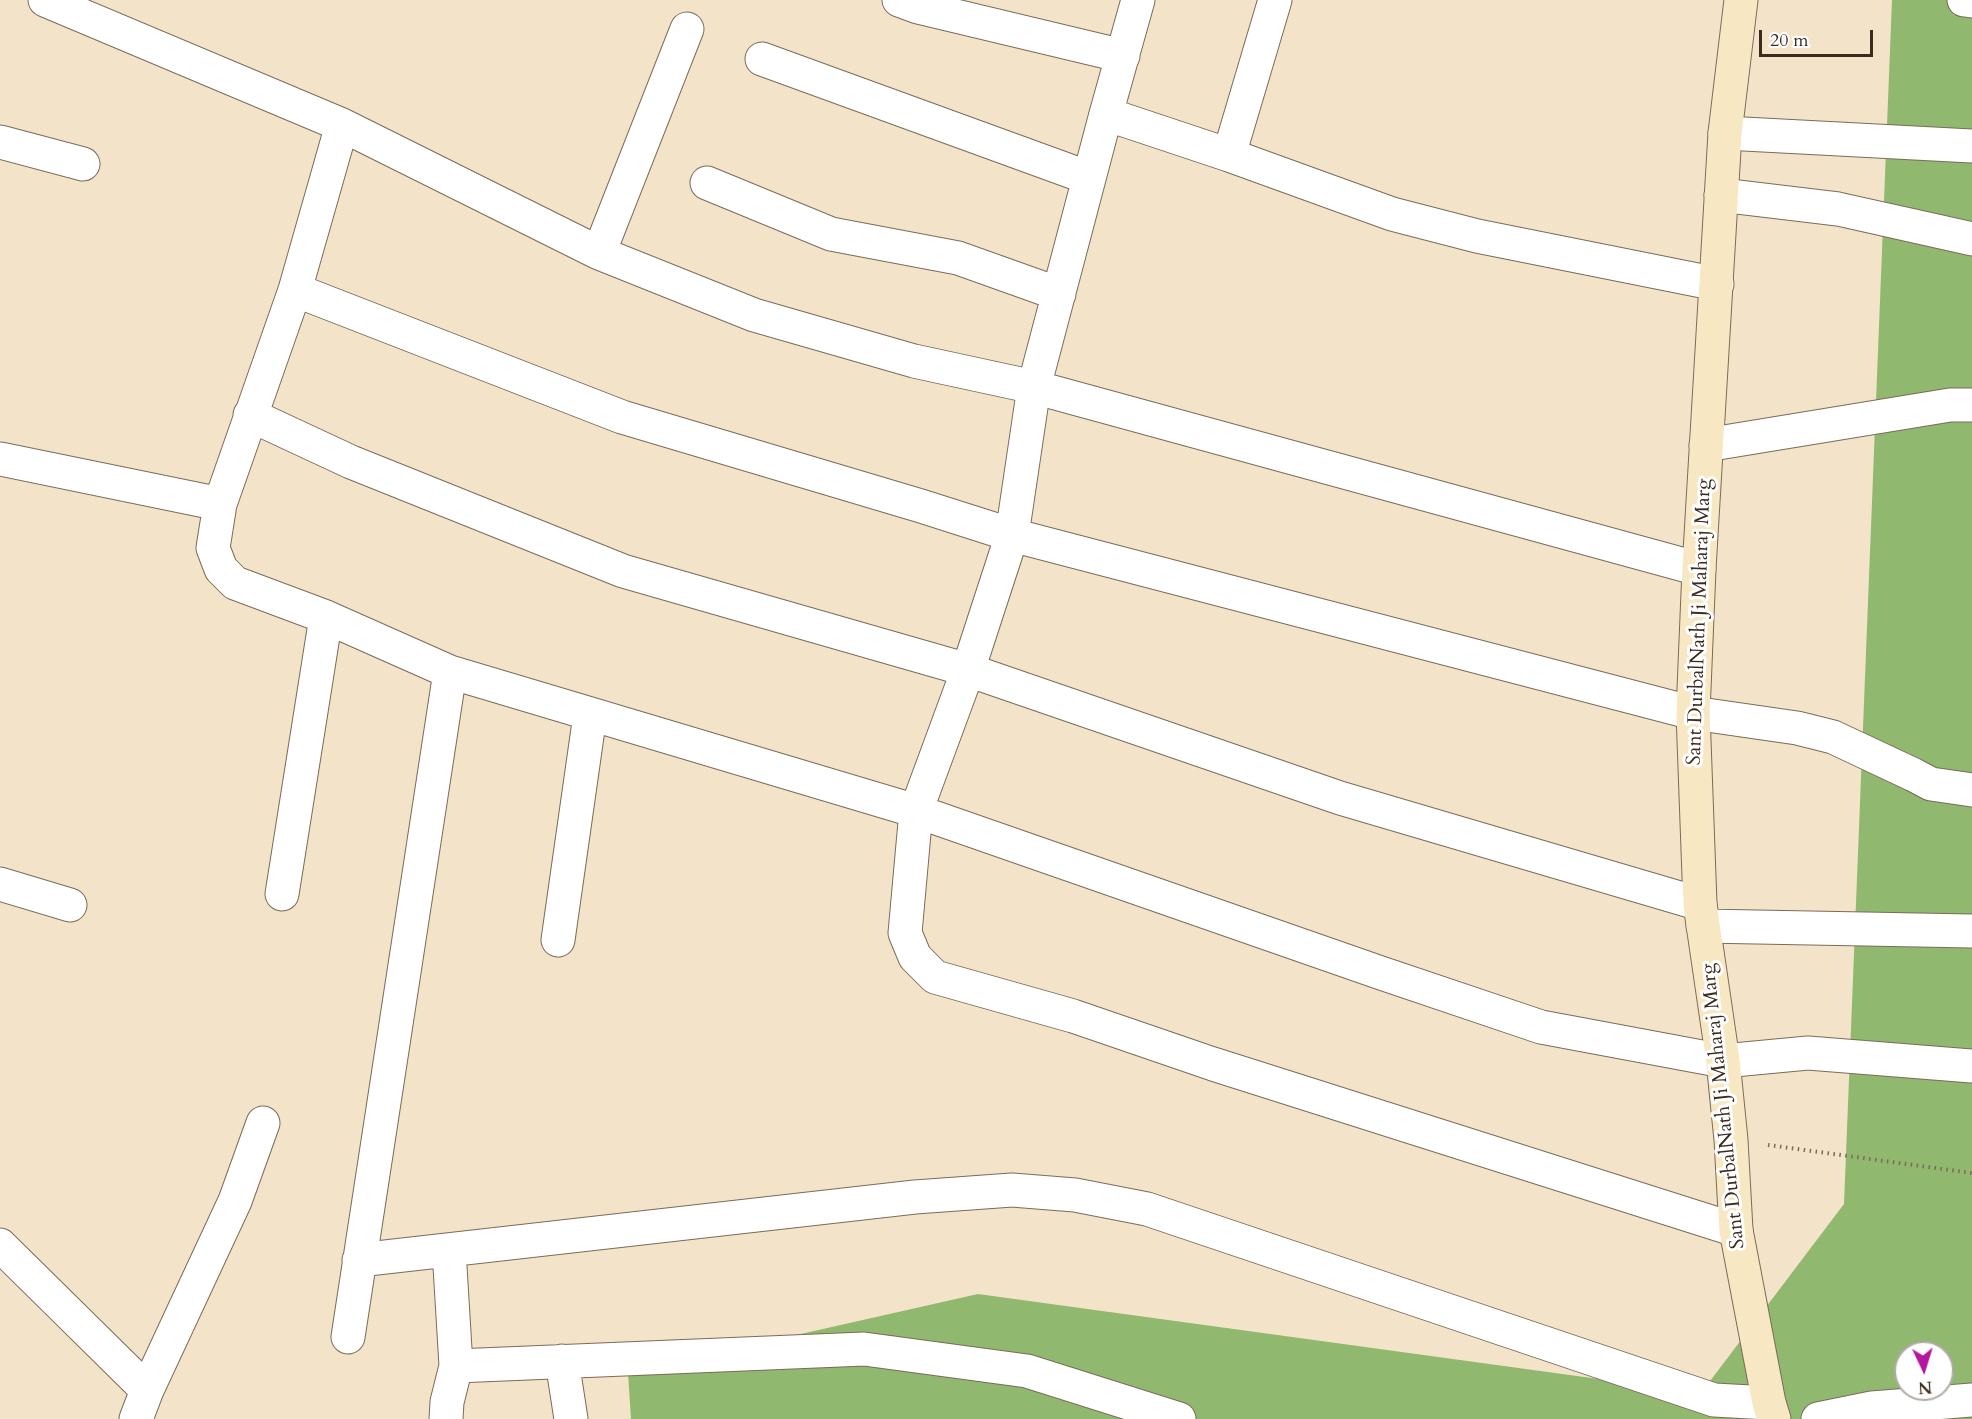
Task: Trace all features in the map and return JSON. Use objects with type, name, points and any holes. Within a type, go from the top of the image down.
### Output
[{"type":"street","points":[[45,0],[342,125],[599,253],[754,315],[914,361],[1035,387],[1699,569]]},
{"type":"street","points":[[1138,0],[1035,387],[1012,535],[968,670],[916,811],[905,933],[915,957],[935,977],[1073,1016],[1213,1064],[1736,1230]]},
{"type":"street","points":[[1230,155],[1275,0]]},
{"type":"street","name":"Sant DurbalNath Ji Maharaj Marg","points":[[1741,0],[1725,133],[1699,569],[1693,713],[1702,915],[1723,1061],[1731,1140],[1736,1230],[1772,1411]]},
{"type":"street","points":[[1964,0],[1972,1]]},
{"type":"street","points":[[912,2],[1123,56]]},
{"type":"street","points":[[599,253],[687,28]]},
{"type":"street","points":[[762,59],[1089,178]]},
{"type":"street","points":[[1106,114],[1230,155],[1392,214],[1477,236],[1717,284]]},
{"type":"street","points":[[342,125],[295,290],[220,504],[213,548],[221,569],[235,583],[326,617],[450,672],[916,811],[1381,974],[1541,1027],[1723,1061],[1808,1053],[1972,1066]]},
{"type":"street","points":[[1725,133],[1972,146]]},
{"type":"street","points":[[0,142],[83,164]]},
{"type":"street","points":[[707,183],[831,234],[958,258],[1059,294]]},
{"type":"street","points":[[1721,195],[1838,209],[1972,239]]},
{"type":"street","points":[[295,290],[622,417],[1012,535],[1693,713],[1797,728],[1833,737],[1931,784],[1972,790]]},
{"type":"street","points":[[1706,445],[1928,408],[1972,405]]},
{"type":"street","points":[[250,415],[351,462],[622,571],[968,670],[1340,798],[1702,915],[1972,930]]},
{"type":"street","points":[[0,459],[220,504]]},
{"type":"street","points":[[282,894],[326,617]]},
{"type":"street","points":[[348,1337],[450,672]]},
{"type":"street","points":[[558,940],[590,715]]},
{"type":"street","points":[[0,884],[69,905]]},
{"type":"street","points":[[0,1245],[142,1404],[235,1201],[263,1123]]},
{"type":"street","points":[[359,1260],[915,1197],[1012,1191],[1075,1195],[1147,1209],[1714,1400],[1772,1411]]},
{"type":"street","points":[[446,1419],[447,1402],[456,1366],[449,1250]]},
{"type":"street","points":[[456,1366],[864,1349],[1028,1371],[1179,1419]]},
{"type":"street","points":[[562,1361],[571,1419]]},
{"type":"street","points":[[1818,1419],[1872,1408],[1972,1400]]},
{"type":"path","points":[[1731,1140],[1972,1173]]},
{"type":"green space","points":[[1892,0],[1972,0],[1972,1419],[631,1419],[628,1373],[978,1294],[1701,1393],[1844,1204]]}]
